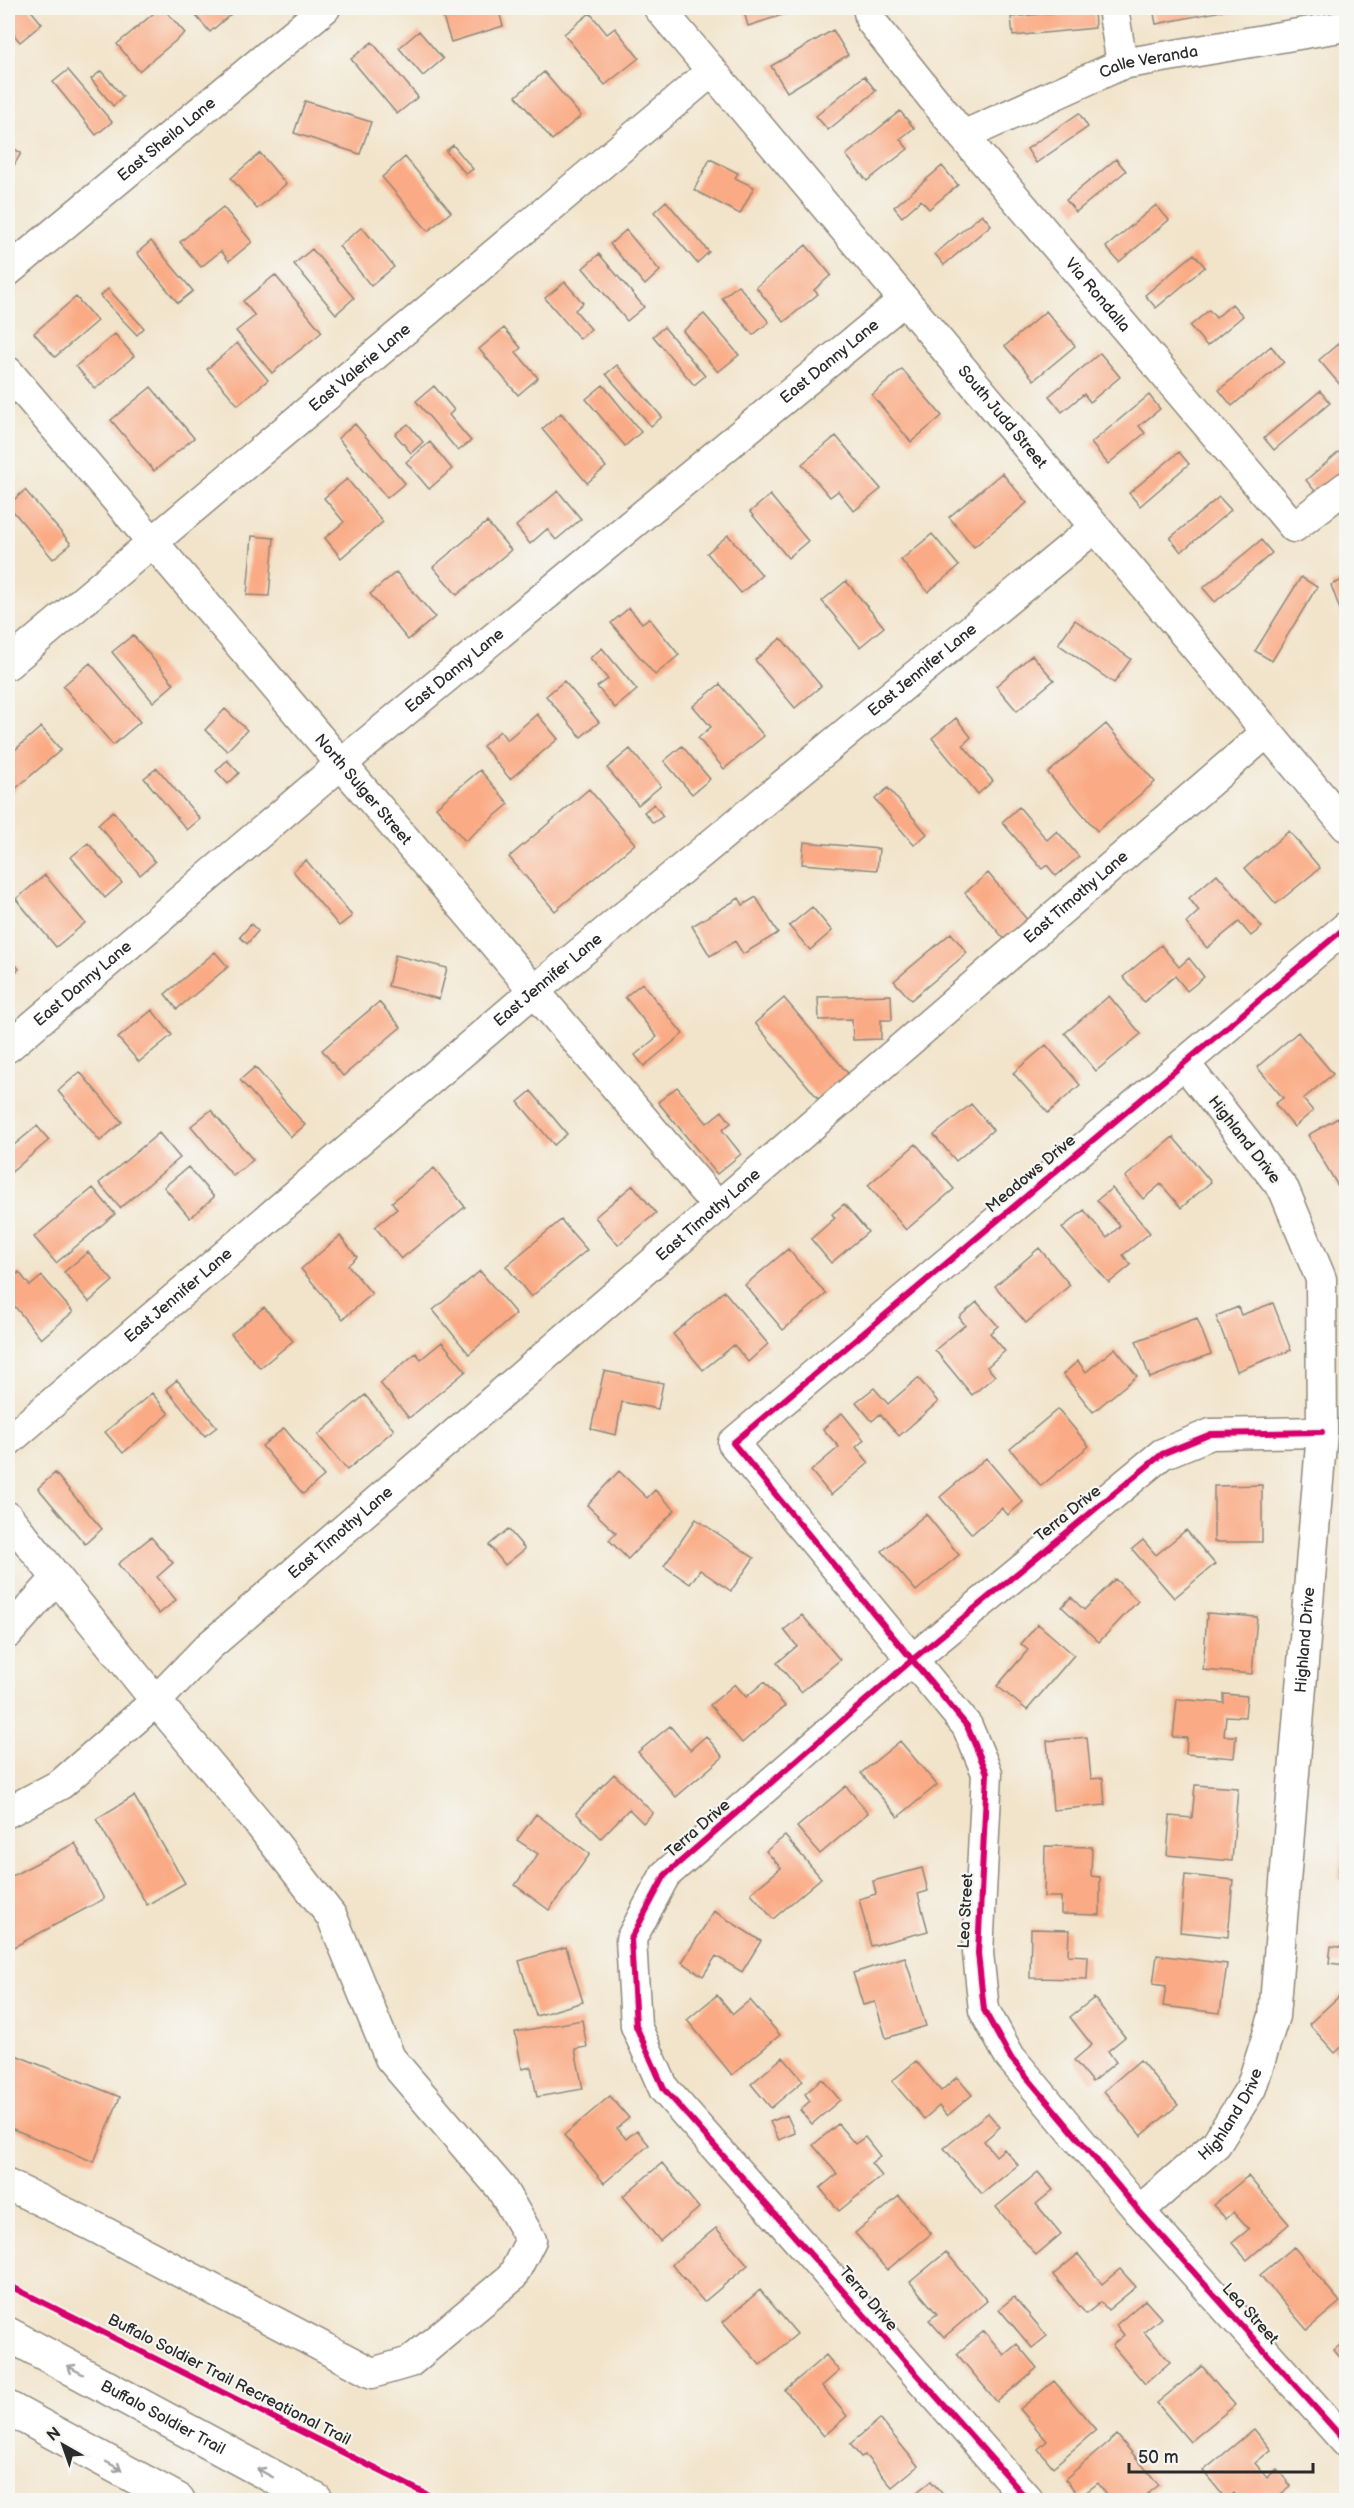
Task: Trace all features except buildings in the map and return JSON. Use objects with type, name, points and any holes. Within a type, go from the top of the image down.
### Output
[{"type":"main road","name":"Buffalo Soldier Trail","points":[[8,2334],[316,2500]]},
{"type":"main road","points":[[8,2408],[178,2500]]},
{"type":"street","name":"East Sheila Lane","points":[[8,271],[325,8]]},
{"type":"street","name":"South Judd Street","points":[[659,8],[1266,734],[1347,826]]},
{"type":"street","name":"Via Rondalla","points":[[868,8],[871,21],[963,136],[1294,528],[1347,487]]},
{"type":"street","points":[[1113,8],[1122,64]]},
{"type":"street","name":"Calle Veranda","points":[[963,136],[1122,64],[1347,26]]},
{"type":"street","name":"East Valerie Lane","points":[[8,664],[712,71]]},
{"type":"street","name":"East Danny Lane","points":[[8,1047],[341,764],[904,300]]},
{"type":"street","name":"North Sulger Street","points":[[8,372],[718,1207]]},
{"type":"street","name":"East Jennifer Lane","points":[[8,1441],[534,991],[1094,528]]},
{"type":"street","name":"East Timothy Lane","points":[[8,1812],[61,1784],[156,1701],[233,1625],[1266,734]]},
{"type":"street","name":"Meadows Drive","points":[[733,1443],[1347,927]]},
{"type":"street","name":"Highland Drive","points":[[1139,2211],[1216,2144],[1251,2088],[1274,2016],[1323,1432],[1321,1279],[1284,1190],[1184,1063]]},
{"type":"street","name":"Terra Drive","points":[[1028,2500],[664,2089],[636,2026],[631,1939],[665,1875],[912,1660],[1162,1454],[1211,1434],[1323,1432]]},
{"type":"street","name":"Lea Street","points":[[733,1443],[967,1726],[987,1773],[978,1953],[984,2010],[1010,2057],[1139,2211],[1347,2442]]},
{"type":"street","points":[[8,1517],[56,1579],[261,1826],[332,1917],[390,2058],[501,2188],[531,2240],[512,2277],[444,2334],[410,2362],[372,2373],[91,2225],[8,2184]]},
{"type":"street","points":[[8,1633],[56,1579]]},
{"type":"cycle path","points":[[1346,927],[733,1443],[967,1726],[987,1773],[978,1953],[984,2010],[1010,2057],[1139,2211],[1346,2442]]},
{"type":"cycle path","points":[[1028,2500],[664,2089],[636,2026],[631,1939],[665,1875],[912,1660],[1162,1454],[1211,1434],[1322,1432]]},
{"type":"cycle path","name":"Buffalo Soldier Trail Recreational Trail","points":[[8,2285],[438,2500]]}]
